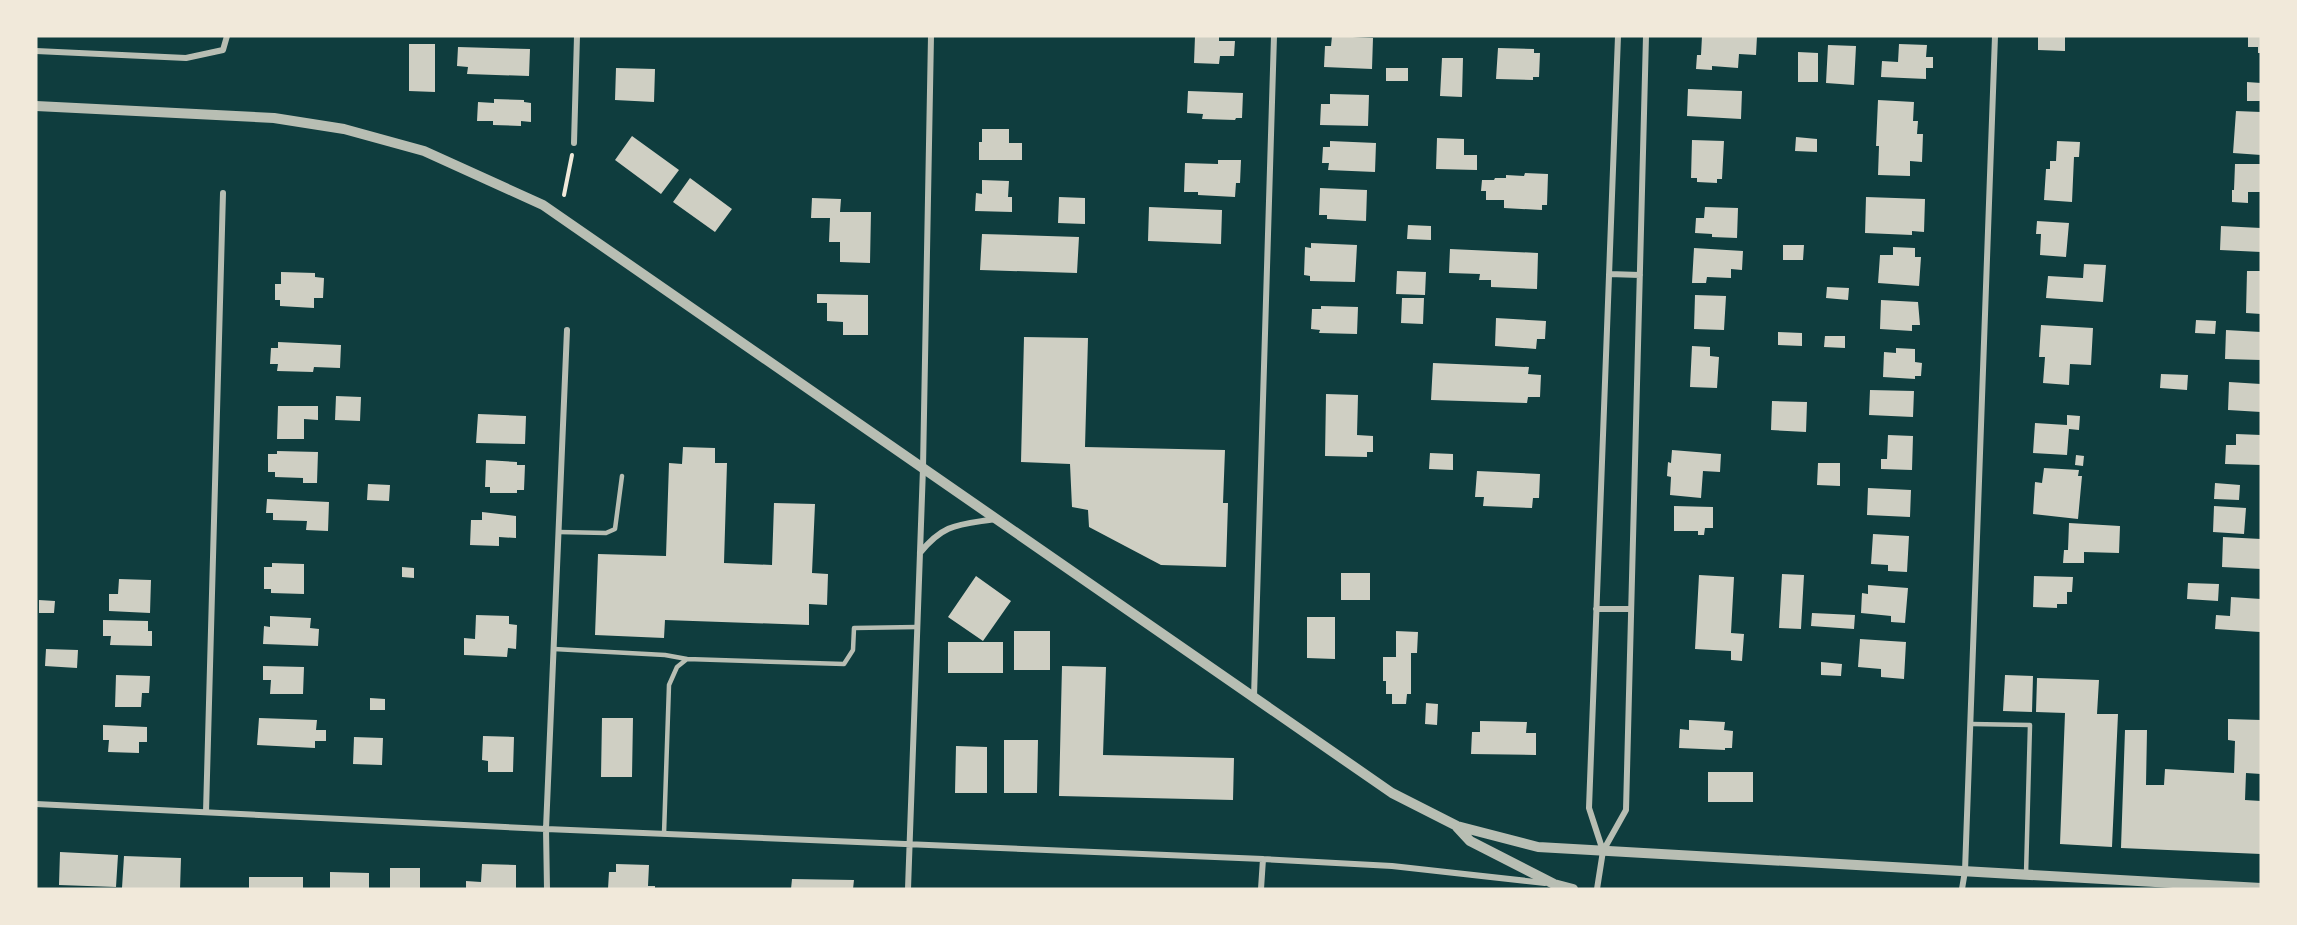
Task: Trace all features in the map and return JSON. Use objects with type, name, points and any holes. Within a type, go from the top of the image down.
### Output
[{"type":"street","points":[[36,51],[186,58],[223,50],[227,36]]},
{"type":"street","points":[[574,143],[577,36]]},
{"type":"street","points":[[908,889],[923,468],[931,36]]},
{"type":"street","points":[[1254,697],[1274,36]]},
{"type":"street","points":[[1603,851],[1589,808],[1618,36]]},
{"type":"street","points":[[1597,889],[1603,851],[1626,810],[1646,36]]},
{"type":"street","points":[[1962,889],[1965,871],[1971,724],[1995,36]]},
{"type":"street","points":[[36,106],[274,118],[344,129],[424,151],[543,205],[1392,793],[1457,826],[1538,847],[2261,888]]},
{"type":"street","points":[[206,812],[223,193]]},
{"type":"street","points":[[1609,274],[1640,274]]},
{"type":"street","points":[[547,889],[546,830],[567,330]]},
{"type":"street","points":[[920,553],[934,535],[951,527],[997,519]]},
{"type":"street","points":[[1596,609],[1631,609]]},
{"type":"street","points":[[36,804],[546,830],[1392,866],[1554,884],[1573,889]]},
{"type":"street","points":[[1457,826],[1470,841],[1554,884]]},
{"type":"street","points":[[1262,889],[1263,859]]},
{"type":"lane","points":[[559,532],[606,533],[615,529],[622,476]]},
{"type":"lane","points":[[554,649],[665,655],[687,659],[844,664],[853,650],[854,628],[917,627]]},
{"type":"lane","points":[[664,834],[669,686],[677,667],[687,659]]},
{"type":"lane","points":[[1971,724],[2030,725],[2026,875]]},
{"type":"path","points":[[564,195],[574,143]]},
{"type":"building","points":[[1195,36],[1219,36],[1219,41],[1235,41],[1234,56],[1220,56],[1219,64],[1194,63]]},
{"type":"building","points":[[1332,36],[1373,38],[1372,69],[1324,67],[1325,46],[1331,46]]},
{"type":"building","points":[[1702,36],[1757,36],[1756,55],[1739,54],[1738,68],[1712,66],[1712,70],[1696,69],[1697,55],[1701,55]]},
{"type":"building","points":[[2038,36],[2065,36],[2065,51],[2038,50]]},
{"type":"building","points":[[2248,36],[2261,36],[2261,53],[2258,53],[2258,47],[2248,47]]},
{"type":"building","points":[[409,44],[435,44],[435,92],[409,91]]},
{"type":"building","points":[[1899,44],[1927,45],[1926,57],[1933,57],[1933,68],[1926,68],[1926,79],[1881,77],[1882,61],[1898,62]]},
{"type":"building","points":[[1828,45],[1856,46],[1854,85],[1826,83]]},
{"type":"building","points":[[458,47],[530,49],[529,76],[467,74],[468,67],[457,66]]},
{"type":"building","points":[[1498,48],[1534,49],[1534,53],[1540,53],[1539,77],[1533,77],[1533,80],[1496,79]]},
{"type":"building","points":[[1798,52],[1818,53],[1818,82],[1798,82]]},
{"type":"building","points":[[1442,58],[1463,58],[1462,97],[1440,96]]},
{"type":"building","points":[[616,68],[655,69],[654,102],[615,100]]},
{"type":"building","points":[[1386,68],[1408,68],[1408,81],[1386,81]]},
{"type":"building","points":[[2247,82],[2261,83],[2261,101],[2247,101]]},
{"type":"building","points":[[1688,89],[1742,91],[1741,119],[1687,116]]},
{"type":"building","points":[[1188,91],[1243,93],[1242,118],[1235,120],[1202,119],[1203,114],[1187,113]]},
{"type":"building","points":[[1330,94],[1369,95],[1368,126],[1320,125],[1321,104],[1330,104]]},
{"type":"building","points":[[494,99],[524,100],[524,102],[531,103],[531,122],[521,121],[521,126],[493,125],[493,121],[477,121],[478,102],[494,103]]},
{"type":"building","points":[[1878,100],[1914,102],[1913,121],[1918,121],[1917,134],[1923,134],[1922,162],[1910,161],[1910,176],[1878,175],[1879,146],[1876,146]]},
{"type":"building","points":[[2236,111],[2261,112],[2261,155],[2233,153]]},
{"type":"building","points":[[982,129],[1009,129],[1009,143],[1022,143],[1022,160],[979,160]]},
{"type":"building","points":[[632,136],[679,170],[661,194],[615,160]]},
{"type":"building","points":[[1796,137],[1817,139],[1817,152],[1795,151]]},
{"type":"building","points":[[1437,138],[1464,139],[1464,155],[1477,155],[1477,170],[1436,169]]},
{"type":"building","points":[[1692,140],[1724,141],[1722,179],[1717,179],[1717,183],[1697,182],[1697,178],[1691,178]]},
{"type":"building","points":[[1330,141],[1376,143],[1375,172],[1328,170],[1329,163],[1322,163],[1323,147],[1330,147]]},
{"type":"building","points":[[2057,141],[2080,142],[2079,157],[2074,157],[2072,202],[2044,200],[2046,169],[2050,169],[2050,161],[2056,161]]},
{"type":"building","points":[[1218,160],[1241,160],[1240,183],[1236,183],[1235,197],[1184,192],[1185,163],[1218,164]]},
{"type":"building","points":[[2235,164],[2261,164],[2261,192],[2248,192],[2248,203],[2232,202]]},
{"type":"building","points":[[1525,173],[1548,174],[1547,205],[1542,205],[1542,210],[1504,208],[1504,200],[1486,200],[1486,191],[1481,191],[1482,180],[1506,178],[1506,175],[1524,176]]},
{"type":"building","points":[[690,178],[732,209],[715,232],[673,202]]},
{"type":"building","points":[[982,180],[1009,181],[1008,197],[1012,197],[1012,212],[975,211],[976,193],[982,194]]},
{"type":"building","points":[[1320,188],[1367,190],[1366,221],[1327,219],[1327,215],[1319,215]]},
{"type":"building","points":[[1059,197],[1085,198],[1085,224],[1058,223]]},
{"type":"building","points":[[1866,197],[1925,199],[1924,232],[1912,231],[1912,235],[1865,233]]},
{"type":"building","points":[[812,198],[841,199],[840,212],[871,212],[870,263],[840,262],[840,242],[829,242],[830,218],[811,218]]},
{"type":"building","points":[[1149,207],[1222,210],[1221,244],[1148,241]]},
{"type":"building","points":[[1705,207],[1738,208],[1737,238],[1712,237],[1712,234],[1695,233],[1696,218],[1704,218]]},
{"type":"building","points":[[2037,221],[2069,223],[2066,257],[2040,255],[2041,234],[2036,234]]},
{"type":"building","points":[[1408,225],[1431,226],[1431,240],[1407,239]]},
{"type":"building","points":[[2221,226],[2261,228],[2261,252],[2220,250]]},
{"type":"building","points":[[982,234],[1079,237],[1077,273],[980,270]]},
{"type":"building","points":[[1311,243],[1357,245],[1355,282],[1310,281],[1310,276],[1304,275],[1305,247],[1311,248]]},
{"type":"building","points":[[1783,245],[1804,245],[1803,260],[1783,260]]},
{"type":"building","points":[[1893,247],[1915,248],[1915,257],[1921,257],[1919,286],[1878,283],[1880,255],[1893,255]]},
{"type":"building","points":[[1694,248],[1743,251],[1742,270],[1731,269],[1731,278],[1707,277],[1706,283],[1692,283]]},
{"type":"building","points":[[1450,249],[1538,253],[1537,289],[1491,287],[1491,280],[1479,280],[1480,274],[1449,273]]},
{"type":"building","points":[[2084,264],[2106,265],[2103,302],[2046,298],[2048,276],[2083,278]]},
{"type":"building","points":[[1397,271],[1426,272],[1425,295],[1396,294]]},
{"type":"building","points":[[2247,271],[2261,271],[2261,314],[2246,313]]},
{"type":"building","points":[[281,272],[315,273],[315,277],[324,278],[323,298],[314,298],[314,308],[280,306],[280,300],[275,300],[275,284],[281,284]]},
{"type":"building","points":[[1827,287],[1849,288],[1848,300],[1826,298]]},
{"type":"building","points":[[817,294],[868,295],[868,335],[843,335],[843,322],[827,321],[827,303],[817,303]]},
{"type":"building","points":[[1695,295],[1726,296],[1724,330],[1694,329]]},
{"type":"building","points":[[1402,298],[1424,298],[1423,324],[1401,323]]},
{"type":"building","points":[[1881,300],[1918,302],[1920,325],[1912,325],[1912,331],[1880,329]]},
{"type":"building","points":[[1321,306],[1358,307],[1357,334],[1319,333],[1320,330],[1311,329],[1312,309],[1321,309]]},
{"type":"building","points":[[1496,318],[1546,321],[1545,339],[1537,339],[1536,349],[1495,346]]},
{"type":"building","points":[[2196,320],[2216,321],[2215,334],[2195,333]]},
{"type":"building","points":[[2041,325],[2093,328],[2091,365],[2070,364],[2069,385],[2043,383],[2045,357],[2039,357]]},
{"type":"building","points":[[2226,330],[2261,332],[2261,360],[2225,359]]},
{"type":"building","points":[[1778,332],[1802,333],[1802,346],[1778,345]]},
{"type":"building","points":[[1825,336],[1845,336],[1845,348],[1824,347]]},
{"type":"building","points":[[1024,337],[1088,338],[1085,447],[1225,450],[1223,503],[1228,503],[1226,567],[1161,565],[1089,527],[1088,510],[1072,507],[1070,464],[1021,462]]},
{"type":"building","points":[[278,342],[341,345],[340,368],[314,367],[313,372],[277,371],[278,364],[270,364],[271,348],[278,348]]},
{"type":"building","points":[[1692,346],[1710,347],[1710,356],[1719,357],[1717,388],[1690,387]]},
{"type":"building","points":[[1896,348],[1915,349],[1915,362],[1922,363],[1921,376],[1915,376],[1915,379],[1883,377],[1884,352],[1896,353]]},
{"type":"building","points":[[1433,363],[1529,367],[1528,374],[1541,375],[1540,397],[1528,397],[1527,403],[1431,400]]},
{"type":"building","points":[[2161,374],[2188,375],[2187,390],[2160,388]]},
{"type":"building","points":[[2229,382],[2261,384],[2261,412],[2228,410]]},
{"type":"building","points":[[1870,390],[1914,391],[1913,417],[1869,415]]},
{"type":"building","points":[[1326,394],[1358,395],[1357,435],[1373,436],[1373,452],[1367,452],[1367,457],[1325,456]]},
{"type":"building","points":[[336,396],[361,397],[360,421],[335,420]]},
{"type":"building","points":[[1772,401],[1807,402],[1806,432],[1771,430]]},
{"type":"building","points":[[278,406],[318,406],[318,420],[304,419],[304,439],[277,439]]},
{"type":"building","points":[[478,414],[526,416],[525,444],[476,443]]},
{"type":"building","points":[[2067,415],[2080,416],[2079,430],[2069,429],[2067,455],[2033,453],[2035,423],[2067,425]]},
{"type":"building","points":[[2236,434],[2261,435],[2261,465],[2225,464],[2226,445],[2236,445]]},
{"type":"building","points":[[1888,435],[1913,436],[1912,470],[1881,469],[1881,459],[1887,459]]},
{"type":"building","points":[[683,447],[715,448],[715,463],[727,463],[724,563],[772,565],[774,503],[815,504],[812,573],[828,574],[827,605],[809,604],[809,625],[665,620],[664,638],[595,635],[598,554],[666,556],[669,463],[682,464]]},
{"type":"building","points":[[1672,450],[1721,454],[1720,472],[1703,471],[1701,498],[1670,495],[1671,477],[1667,476]]},
{"type":"building","points":[[277,451],[318,452],[317,483],[303,483],[303,478],[275,477],[275,472],[268,472],[268,454],[277,454]]},
{"type":"building","points":[[1430,453],[1453,454],[1453,470],[1429,469]]},
{"type":"building","points":[[2076,455],[2084,456],[2083,466],[2075,465]]},
{"type":"building","points":[[486,460],[517,462],[517,465],[525,465],[524,490],[517,490],[517,493],[490,493],[490,487],[485,487]]},
{"type":"building","points":[[1818,463],[1840,463],[1840,486],[1817,485]]},
{"type":"building","points":[[2044,468],[2079,470],[2078,476],[2082,476],[2078,519],[2033,514],[2035,482],[2042,483]]},
{"type":"building","points":[[1477,471],[1540,474],[1539,498],[1533,498],[1532,508],[1483,506],[1484,497],[1475,497]]},
{"type":"building","points":[[2215,483],[2240,485],[2239,500],[2214,499]]},
{"type":"building","points":[[368,484],[390,485],[389,501],[367,500]]},
{"type":"building","points":[[1868,488],[1911,490],[1910,517],[1867,515]]},
{"type":"building","points":[[267,499],[329,502],[328,531],[306,530],[307,521],[273,520],[273,513],[266,513]]},
{"type":"building","points":[[1674,506],[1713,507],[1713,528],[1705,528],[1704,535],[1698,535],[1698,531],[1674,531]]},
{"type":"building","points":[[2214,506],[2246,508],[2244,534],[2213,532]]},
{"type":"building","points":[[482,512],[516,516],[516,538],[499,537],[499,546],[470,545],[471,520],[482,520]]},
{"type":"building","points":[[2069,523],[2120,526],[2119,553],[2084,552],[2084,563],[2063,563],[2064,550],[2068,550]]},
{"type":"building","points":[[1873,534],[1909,536],[1907,572],[1888,571],[1888,565],[1871,564]]},
{"type":"building","points":[[2223,537],[2261,539],[2261,569],[2222,567]]},
{"type":"building","points":[[272,563],[304,564],[304,594],[271,593],[271,589],[264,589],[264,567],[272,567]]},
{"type":"building","points":[[402,567],[414,568],[414,578],[402,577]]},
{"type":"building","points":[[1341,573],[1370,573],[1370,600],[1341,600]]},
{"type":"building","points":[[1782,574],[1804,575],[1801,629],[1779,628]]},
{"type":"building","points":[[1699,575],[1734,577],[1731,633],[1744,634],[1742,661],[1731,660],[1731,651],[1695,649]]},
{"type":"building","points":[[976,576],[1011,601],[983,641],[948,617]]},
{"type":"building","points":[[2034,576],[2073,577],[2072,592],[2067,592],[2067,604],[2057,604],[2057,608],[2033,607]]},
{"type":"building","points":[[119,579],[151,580],[150,613],[109,611],[109,594],[118,594]]},
{"type":"building","points":[[2188,583],[2219,584],[2218,601],[2187,599]]},
{"type":"building","points":[[1868,585],[1908,588],[1905,623],[1891,622],[1891,616],[1861,613],[1862,593],[1868,594]]},
{"type":"building","points":[[2231,597],[2261,599],[2260,632],[2215,629],[2216,615],[2230,616]]},
{"type":"building","points":[[39,600],[55,601],[54,613],[39,613]]},
{"type":"building","points":[[1812,613],[1855,615],[1854,629],[1811,626]]},
{"type":"building","points":[[476,615],[509,616],[509,624],[517,625],[516,649],[508,648],[507,657],[464,655],[464,638],[475,639]]},
{"type":"building","points":[[270,616],[311,618],[310,628],[319,629],[318,646],[263,644],[264,626],[270,627]]},
{"type":"building","points":[[1307,617],[1335,617],[1335,659],[1307,658]]},
{"type":"building","points":[[103,620],[148,621],[148,631],[152,631],[152,646],[110,645],[111,636],[103,636]]},
{"type":"building","points":[[1014,631],[1050,631],[1050,670],[1014,670]]},
{"type":"building","points":[[1396,631],[1418,632],[1417,653],[1411,653],[1411,694],[1407,694],[1406,704],[1392,704],[1392,694],[1386,694],[1386,681],[1383,681],[1383,657],[1396,657]]},
{"type":"building","points":[[1860,639],[1906,642],[1904,679],[1881,677],[1881,669],[1858,667]]},
{"type":"building","points":[[948,642],[1003,642],[1003,673],[948,673]]},
{"type":"building","points":[[46,649],[78,650],[77,668],[45,666]]},
{"type":"building","points":[[1821,662],[1842,664],[1841,676],[1821,675]]},
{"type":"building","points":[[263,666],[304,667],[303,694],[270,694],[271,680],[263,680]]},
{"type":"building","points":[[1062,666],[1106,667],[1103,755],[1234,758],[1233,800],[1059,796]]},
{"type":"building","points":[[116,675],[150,676],[149,693],[142,693],[141,707],[115,707]]},
{"type":"building","points":[[2005,675],[2033,676],[2032,712],[2003,711]]},
{"type":"building","points":[[2037,678],[2099,680],[2097,714],[2118,714],[2112,847],[2060,844],[2065,713],[2036,712]]},
{"type":"building","points":[[370,698],[385,699],[385,710],[370,710]]},
{"type":"building","points":[[1426,703],[1438,704],[1437,725],[1425,724]]},
{"type":"building","points":[[259,718],[317,720],[316,730],[326,730],[326,741],[315,741],[315,748],[257,745]]},
{"type":"building","points":[[602,718],[633,718],[632,777],[601,777]]},
{"type":"building","points":[[2228,719],[2261,720],[2261,774],[2246,773],[2245,800],[2261,801],[2261,854],[2121,848],[2125,730],[2147,730],[2146,785],[2164,785],[2165,769],[2234,773],[2235,741],[2228,740]]},
{"type":"building","points":[[1689,720],[1725,722],[1724,730],[1733,731],[1732,748],[1725,748],[1725,750],[1679,748],[1680,729],[1689,730]]},
{"type":"building","points":[[1480,721],[1527,722],[1526,733],[1536,733],[1536,755],[1471,754],[1472,732],[1480,732]]},
{"type":"building","points":[[103,725],[147,727],[147,742],[139,742],[139,753],[108,752],[109,740],[103,740]]},
{"type":"building","points":[[483,736],[514,737],[513,772],[488,772],[488,761],[482,760]]},
{"type":"building","points":[[354,737],[383,738],[382,765],[353,764]]},
{"type":"building","points":[[1004,740],[1038,740],[1037,793],[1004,793]]},
{"type":"building","points":[[956,746],[987,747],[987,793],[955,793]]},
{"type":"building","points":[[1708,772],[1753,772],[1753,802],[1708,802]]},
{"type":"building","points":[[60,852],[118,855],[116,887],[59,885]]},
{"type":"building","points":[[124,856],[181,858],[180,889],[122,888]]},
{"type":"building","points":[[482,864],[516,865],[516,889],[466,889],[466,881],[481,882]]},
{"type":"building","points":[[616,864],[649,865],[648,886],[655,886],[655,889],[608,889],[609,872],[616,872]]},
{"type":"building","points":[[390,868],[420,868],[420,889],[390,889]]},
{"type":"building","points":[[330,872],[369,873],[369,889],[330,889]]},
{"type":"building","points":[[249,877],[303,877],[303,889],[249,889]]},
{"type":"building","points":[[792,879],[854,880],[853,889],[791,889]]}]
